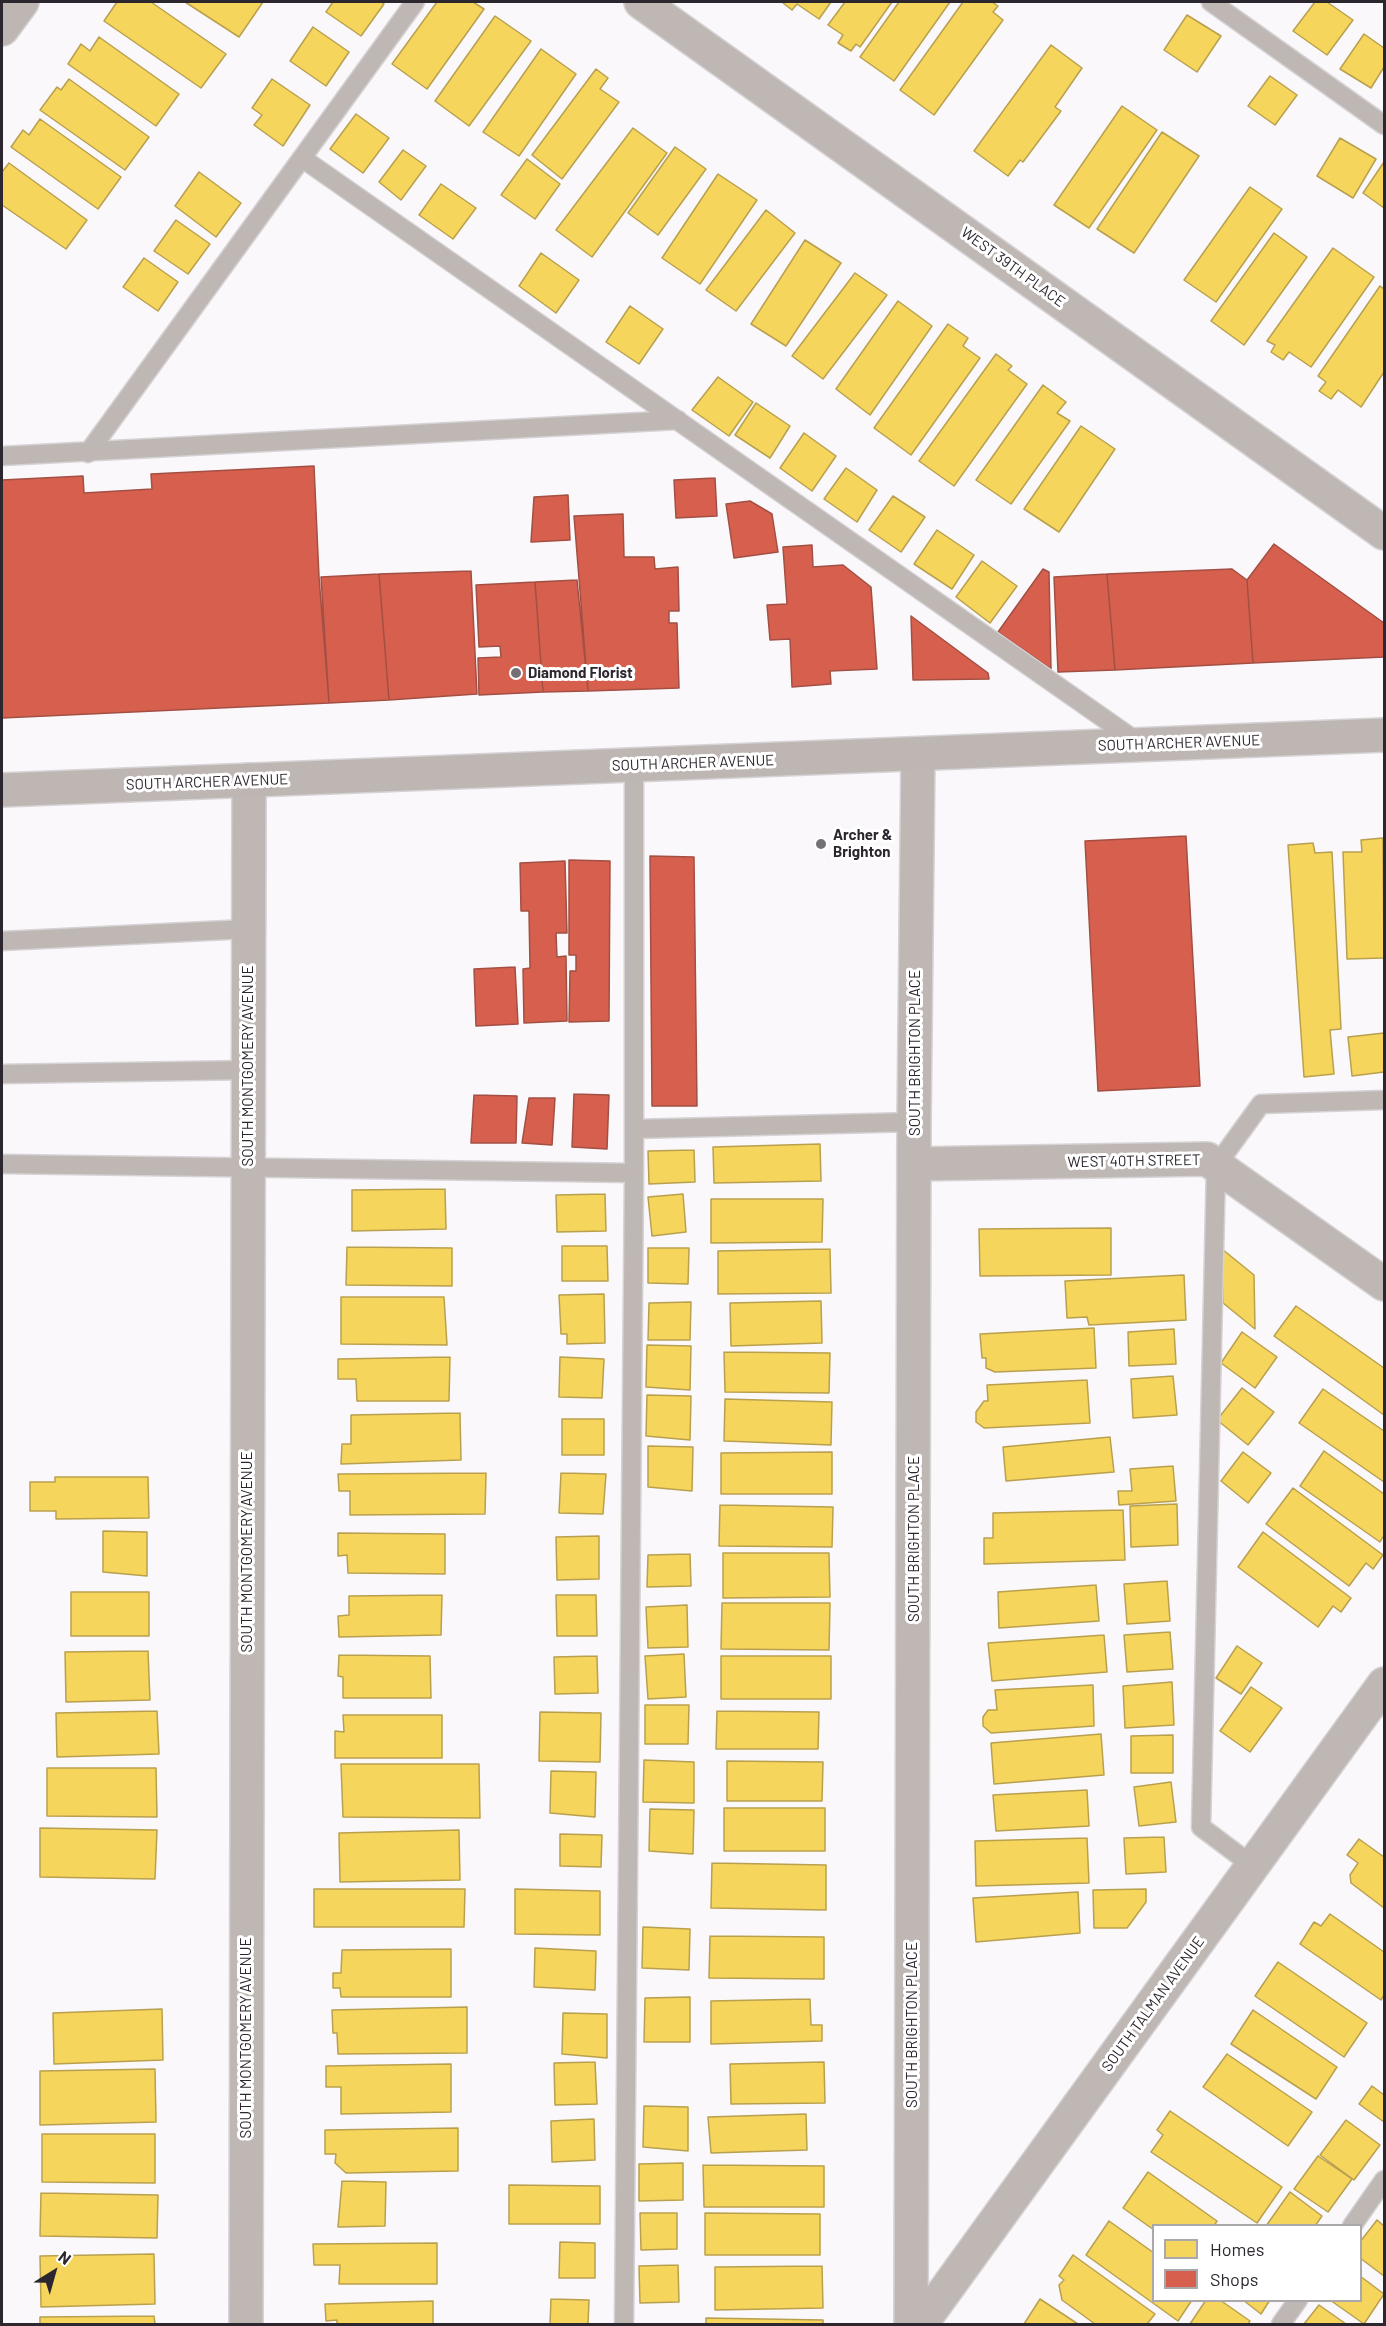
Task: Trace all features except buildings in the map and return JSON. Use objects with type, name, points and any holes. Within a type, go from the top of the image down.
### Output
[{"type":"main road","points":[[2,29],[22,2]]},
{"type":"main road","name":"SOUTH ARCHER AVENUE","points":[[2,790],[1384,735]]},
{"type":"street","name":"WEST 39TH PLACE","points":[[641,2],[1384,533]]},
{"type":"street","name":"SOUTH BRIGHTON PLACE","points":[[911,2325],[914,1122],[918,754]]},
{"type":"street","name":"SOUTH MONTGOMERY AVENUE","points":[[246,2325],[249,780]]},
{"type":"street","name":"WEST 40TH STREET","points":[[915,1164],[1207,1159],[1384,1284]]},
{"type":"street","name":"SOUTH TALMAN AVENUE","points":[[921,2325],[1384,1684]]},
{"type":"lane","points":[[88,453],[415,2]]},
{"type":"lane","points":[[1211,2],[1384,125]]},
{"type":"lane","points":[[302,158],[1141,745]]},
{"type":"lane","points":[[2,456],[678,420]]},
{"type":"lane","points":[[624,2325],[634,1173],[634,765]]},
{"type":"lane","points":[[2,941],[248,929]]},
{"type":"lane","points":[[2,1074],[248,1070]]},
{"type":"lane","points":[[1252,1866],[1201,1827],[1216,1166],[1261,1104],[1384,1100]]},
{"type":"lane","points":[[634,1129],[914,1122]]},
{"type":"lane","points":[[2,1164],[634,1173]]},
{"type":"lane","points":[[1353,2224],[1384,2180]]},
{"type":"lane","points":[[1281,2325],[1297,2302]]},
{"type":"place","name":"Diamond Florist","points":[[516,673]]},
{"type":"place","name":"Archer & Brighton","points":[[821,844]]}]
